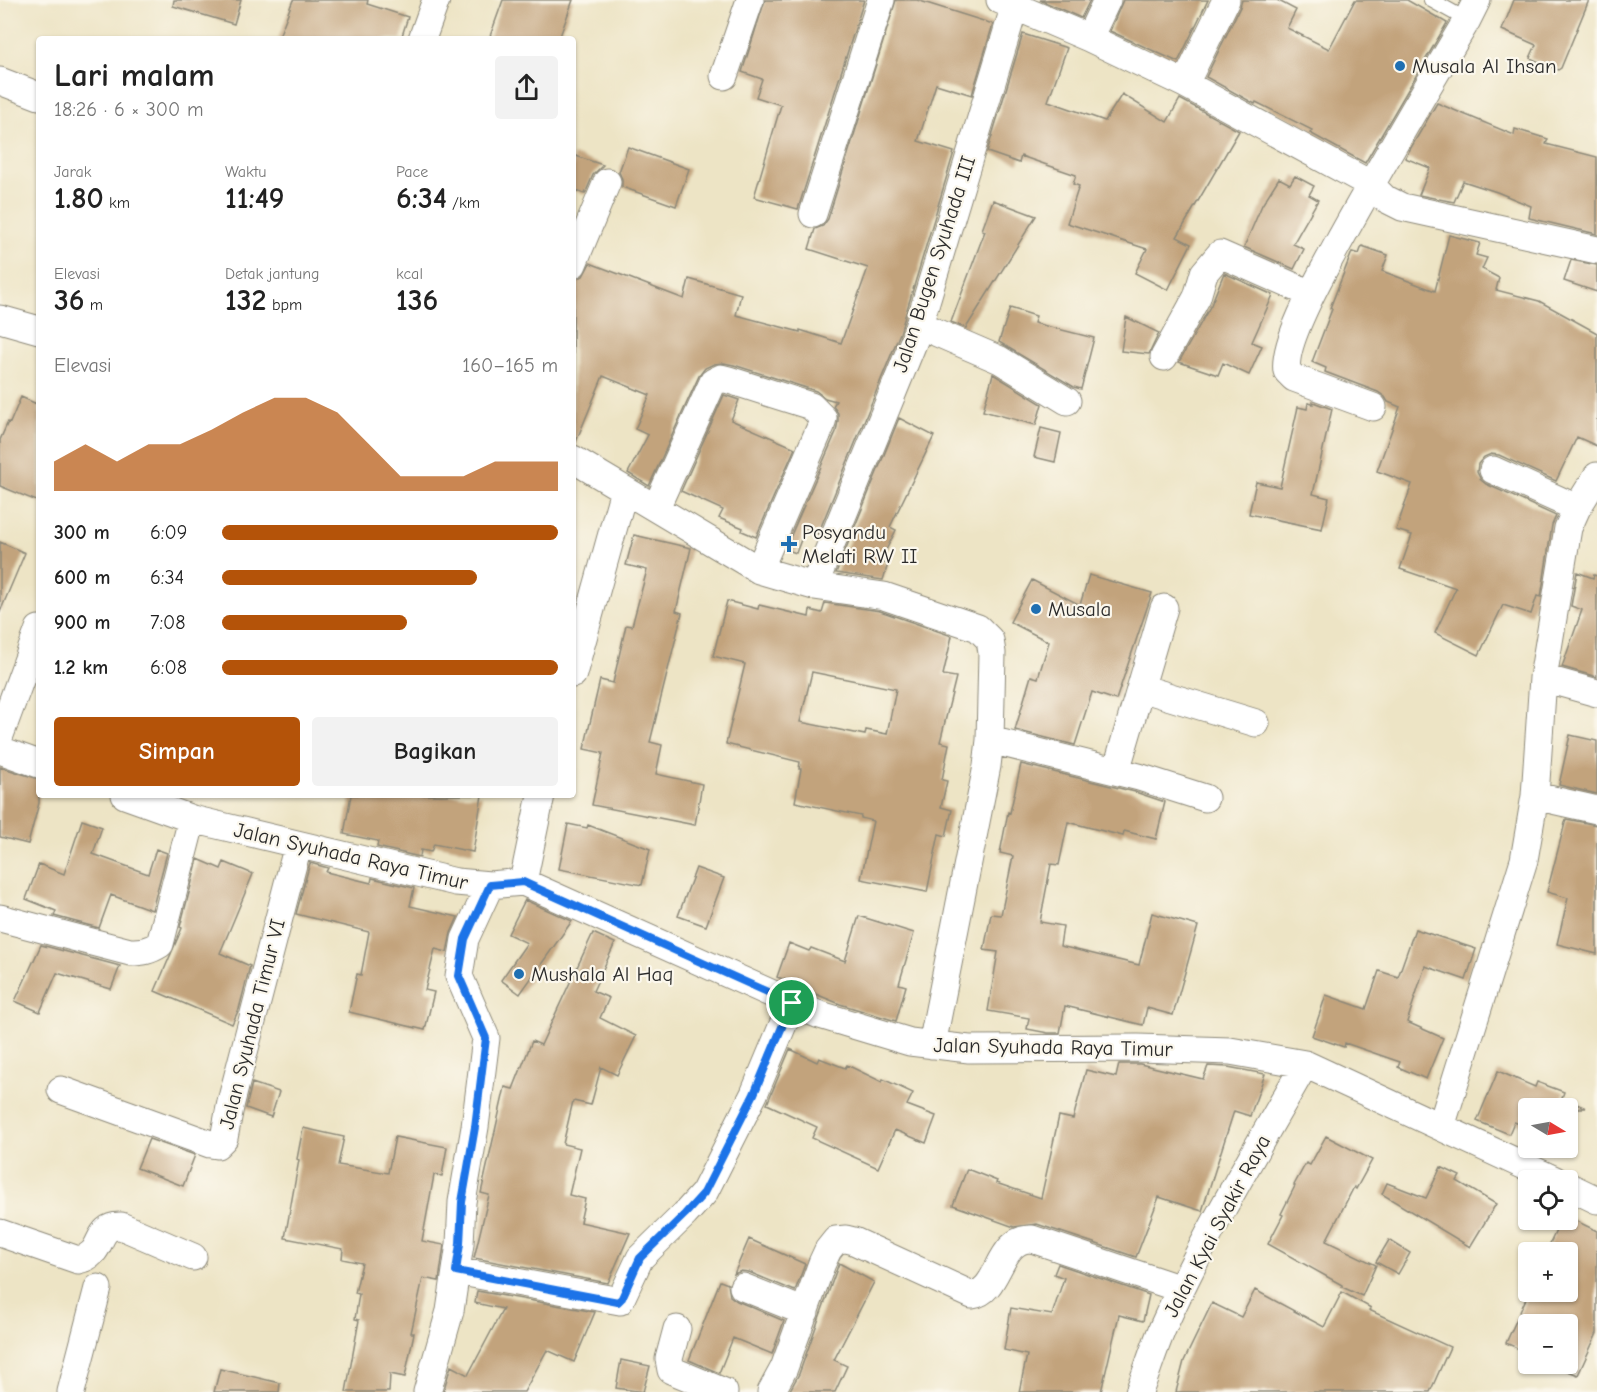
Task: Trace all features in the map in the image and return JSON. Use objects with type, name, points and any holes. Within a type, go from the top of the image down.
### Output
[{"type":"street","points":[[423,36],[436,0]]},
{"type":"street","points":[[724,76],[750,0]]},
{"type":"street","points":[[813,214],[881,0]]},
{"type":"street","points":[[1089,38],[1107,0]]},
{"type":"street","points":[[1185,84],[1226,0]]},
{"type":"street","points":[[1008,2],[1185,84],[1370,184],[1384,198],[1402,207],[1597,249]]},
{"type":"street","name":"Jalan Bugen Syuhada III","points":[[814,586],[919,326],[1008,2]]},
{"type":"street","points":[[1373,407],[1294,378],[1287,370],[1286,354],[1311,294],[1370,184],[1472,10]]},
{"type":"street","points":[[0,81],[36,95]]},
{"type":"street","points":[[576,257],[607,182]]},
{"type":"street","points":[[1164,357],[1197,297],[1204,273],[1220,254],[1311,294]]},
{"type":"street","points":[[0,319],[36,329]]},
{"type":"street","points":[[919,326],[1000,360],[1067,401]]},
{"type":"street","points":[[656,508],[713,382],[722,378],[811,406],[823,418],[821,426],[759,570]]},
{"type":"street","points":[[576,461],[759,570],[814,586],[884,596],[978,628],[990,640],[992,654],[990,740],[987,766],[932,1045]]},
{"type":"street","points":[[1493,470],[1577,508]]},
{"type":"street","points":[[1441,1127],[1524,860],[1535,796],[1543,678],[1568,528],[1577,508],[1597,476]]},
{"type":"street","points":[[576,663],[624,490]]},
{"type":"street","points":[[1116,771],[1164,608]]},
{"type":"street","points":[[0,735],[36,636]]},
{"type":"street","points":[[1543,678],[1597,693]]},
{"type":"street","points":[[1141,688],[1256,723]]},
{"type":"street","points":[[990,740],[1116,771],[1205,798]]},
{"type":"street","points":[[0,750],[36,763]]},
{"type":"street","points":[[1535,796],[1597,810]]},
{"type":"street","name":"Jalan Syuhada Raya Timur","points":[[133,798],[192,819],[456,882],[490,885],[523,882],[792,1003],[827,1017],[910,1042],[969,1049],[1138,1048],[1230,1051],[1305,1064],[1533,1170]]},
{"type":"street","points":[[523,882],[540,798]]},
{"type":"street","points":[[0,918],[130,952],[144,952],[153,948],[159,944],[192,819]]},
{"type":"street","name":"Jalan Syuhada Timur VI","points":[[61,1090],[210,1144],[217,1145],[224,1138],[231,1101],[298,845]]},
{"type":"street","points":[[427,1392],[450,1311],[460,1244],[462,1202],[475,1127],[486,1038],[459,976],[465,939],[490,885]]},
{"type":"street","points":[[456,1271],[620,1301],[640,1258],[704,1193],[754,1094],[792,1003]]},
{"type":"street","name":"Jalan Kyai Syakir Raya","points":[[1139,1392],[1162,1330],[1181,1289],[1305,1064]]},
{"type":"street","points":[[1578,1191],[1597,1200]]},
{"type":"street","points":[[0,1233],[78,1260],[92,1254],[106,1229],[121,1226],[193,1257]]},
{"type":"street","points":[[771,1392],[784,1368],[828,1250],[836,1240],[854,1241],[972,1295],[978,1294],[986,1287],[1016,1242],[1022,1239],[1032,1239],[1181,1289]]},
{"type":"street","points":[[743,1287],[805,1312]]},
{"type":"street","points":[[71,1392],[98,1288]]},
{"type":"street","points":[[677,1329],[669,1359],[671,1370],[724,1392]]},
{"type":"lane","points":[[1431,0],[1472,10]]},
{"type":"building","points":[[174,0],[241,0],[234,24],[173,6]]},
{"type":"building","points":[[293,0],[368,0],[367,4],[408,17],[402,36],[279,36]]},
{"type":"building","points":[[503,0],[573,0],[560,36],[490,36]]},
{"type":"building","points":[[765,0],[864,0],[798,209],[754,197],[781,105],[756,97],[762,79],[742,72]]},
{"type":"building","points":[[896,0],[917,0],[993,24],[972,95],[936,84],[918,141],[954,152],[900,333],[818,534],[805,529],[796,553],[785,549],[836,432],[838,413],[833,406],[836,401],[825,398],[816,391],[734,365],[714,364],[705,368],[699,376],[649,486],[628,473],[648,435],[635,429],[650,395],[603,376],[576,442],[576,278],[583,276],[590,263],[684,299],[689,279],[741,294],[736,315],[800,332],[800,330],[841,343],[868,268],[809,249],[815,229],[823,226],[828,219]]},
{"type":"building","points":[[1040,0],[1090,0],[1081,18]]},
{"type":"building","points":[[1123,0],[1208,0],[1178,62],[1110,31]]},
{"type":"building","points":[[1242,0],[1277,0],[1296,10],[1287,28],[1329,49],[1355,0],[1407,0],[1447,23],[1365,163],[1310,133],[1312,130],[1256,102],[1255,104],[1206,77]]},
{"type":"building","points":[[1514,0],[1589,0],[1561,68],[1558,70],[1530,58],[1536,45],[1502,30]]},
{"type":"building","points":[[1023,34],[1067,48],[1048,101],[1105,121],[1122,94],[1167,122],[1180,99],[1239,131],[1177,237],[1191,244],[1168,290],[1135,273],[1147,249],[1067,223],[1079,186],[1073,184],[1076,175],[1021,156],[1019,163],[987,152]]},
{"type":"building","points":[[1437,103],[1514,135],[1515,129],[1548,139],[1546,144],[1597,157],[1597,234],[1529,218],[1531,206],[1463,181],[1454,202],[1419,195],[1430,168],[1405,158]]},
{"type":"building","points":[[628,147],[689,169],[676,206],[622,187],[619,172]]},
{"type":"building","points":[[576,156],[603,165],[593,175],[585,194],[576,191]]},
{"type":"building","points":[[1295,176],[1314,186],[1309,195],[1318,200],[1293,244],[1304,249],[1294,269],[1244,247],[1262,205],[1279,178],[1290,184]]},
{"type":"building","points":[[993,200],[1036,216],[966,328],[951,322],[985,231],[982,230]]},
{"type":"building","points":[[1449,235],[1480,243],[1476,255],[1487,258],[1482,269],[1499,278],[1496,290],[1539,301],[1597,333],[1597,446],[1577,437],[1556,481],[1499,455],[1491,454],[1484,457],[1478,464],[1477,472],[1486,484],[1556,516],[1552,525],[1541,597],[1537,596],[1531,614],[1503,605],[1479,655],[1435,633],[1456,588],[1400,569],[1412,535],[1396,530],[1412,484],[1377,471],[1400,407],[1388,402],[1378,392],[1325,372],[1326,368],[1312,362],[1352,252],[1359,254],[1362,246],[1388,255],[1382,271],[1435,291]]},
{"type":"building","points":[[1571,260],[1597,265],[1597,292],[1564,281]]},
{"type":"building","points":[[1224,273],[1273,295],[1252,342],[1262,346],[1249,375],[1223,363],[1218,375],[1179,362],[1211,305]]},
{"type":"building","points":[[1010,308],[1036,316],[1034,323],[1094,338],[1081,389],[999,342]]},
{"type":"building","points":[[1126,317],[1159,333],[1149,354],[1121,351]]},
{"type":"building","points":[[993,374],[1042,404],[1036,425],[983,411]]},
{"type":"building","points":[[724,395],[739,400],[731,420],[795,448],[756,537],[742,531],[743,528],[719,518],[723,510],[681,491]]},
{"type":"building","points":[[21,397],[36,404],[36,501],[0,486],[0,440],[8,422],[10,423]]},
{"type":"building","points":[[1313,402],[1332,409],[1313,494],[1329,498],[1322,529],[1249,514],[1256,482],[1280,487],[1298,407],[1307,409],[1308,403],[1313,404]]},
{"type":"building","points":[[899,418],[934,436],[890,527],[896,530],[880,562],[888,564],[883,580],[836,573]]},
{"type":"building","points":[[1041,428],[1061,433],[1055,462],[1034,457]]},
{"type":"building","points":[[634,535],[691,548],[676,611],[682,613],[650,742],[662,745],[656,774],[702,784],[695,825],[592,805],[603,753],[584,749],[600,680],[613,683],[626,625],[632,626],[647,570],[626,565]]},
{"type":"building","points":[[0,542],[25,553],[0,612]]},
{"type":"building","points":[[1577,572],[1593,578],[1594,575],[1597,576],[1597,677],[1562,667],[1582,610],[1571,606]]},
{"type":"building","points":[[1089,575],[1152,593],[1116,700],[1092,692],[1075,745],[1015,730],[1031,676],[1038,678],[1049,642],[1010,622],[1032,580],[1080,605]]},
{"type":"building","points":[[727,601],[758,609],[759,605],[809,617],[810,610],[822,613],[825,603],[880,611],[952,636],[943,675],[956,677],[940,742],[949,744],[942,780],[947,781],[941,807],[952,810],[946,836],[939,834],[927,892],[861,879],[873,821],[861,818],[861,816],[795,802],[801,769],[799,769],[800,762],[726,744],[745,664],[713,656]],"holes":[[[812,672],[896,689],[887,734],[866,730],[865,735],[800,722]]]},
{"type":"building","points":[[1570,735],[1597,741],[1597,794],[1559,785]]},
{"type":"building","points":[[1021,764],[1135,792],[1165,802],[1156,839],[1124,831],[1123,836],[1068,822],[1059,865],[1051,864],[1040,922],[1063,926],[1060,946],[1139,965],[1152,913],[1198,926],[1173,1015],[1147,1008],[1143,1025],[1065,1006],[1060,1033],[1048,1033],[1027,1029],[1029,1018],[988,1011],[998,952],[984,950],[991,914],[1001,915],[1013,856],[1000,853]]},
{"type":"building","points":[[0,767],[36,778],[36,798],[39,798],[39,803],[28,844],[0,837]]},
{"type":"building","points":[[350,798],[482,798],[473,852],[434,844],[431,852],[421,850],[420,857],[377,847],[378,841],[344,834]]},
{"type":"building","points":[[1566,819],[1597,825],[1597,954],[1557,944],[1568,898],[1547,892]]},
{"type":"building","points":[[82,820],[102,827],[93,854],[148,874],[156,849],[167,853],[152,910],[111,895],[99,928],[54,916],[56,911],[26,899],[39,864],[64,874]]},
{"type":"building","points":[[568,824],[587,828],[588,825],[650,849],[642,885],[559,869]]},
{"type":"building","points":[[198,859],[221,869],[224,862],[253,874],[220,953],[250,966],[239,1009],[232,1024],[155,991],[182,928],[180,927]]},
{"type":"building","points":[[310,863],[328,868],[326,872],[371,883],[372,878],[414,888],[410,906],[458,917],[451,933],[447,952],[435,949],[425,990],[434,992],[425,1030],[349,1012],[357,974],[361,975],[369,932],[296,914]]},
{"type":"building","points":[[696,868],[724,878],[706,926],[678,916]]},
{"type":"building","points":[[525,900],[572,921],[520,994],[501,980],[527,943],[508,934]]},
{"type":"building","points":[[859,916],[914,933],[899,984],[906,986],[896,1021],[840,1004],[777,977],[789,943],[809,951],[811,948],[845,961]]},
{"type":"building","points":[[1415,929],[1476,949],[1466,980],[1425,966],[1407,1022],[1443,1038],[1426,1079],[1398,1067],[1400,1062],[1345,1043],[1344,1047],[1312,1036],[1326,995],[1366,1009],[1379,971],[1398,977]]},
{"type":"building","points":[[593,933],[615,943],[593,991],[609,998],[600,1018],[636,1036],[617,1075],[601,1067],[591,1105],[573,1101],[563,1144],[580,1148],[569,1195],[585,1199],[580,1222],[630,1233],[608,1283],[474,1258],[489,1195],[481,1193],[505,1087],[513,1089],[532,1041],[541,1045]]},
{"type":"building","points":[[41,945],[120,966],[111,989],[57,973],[40,1012],[15,1001]]},
{"type":"building","points":[[790,1049],[817,1062],[819,1058],[845,1068],[847,1065],[882,1082],[883,1079],[913,1093],[907,1105],[936,1116],[926,1143],[895,1130],[878,1168],[812,1138],[817,1127],[767,1104]]},
{"type":"building","points":[[1119,1064],[1140,1064],[1203,1079],[1208,1066],[1265,1074],[1250,1116],[1234,1111],[1202,1211],[1159,1197],[1136,1257],[1037,1224],[1014,1227],[953,1205],[967,1169],[997,1181],[996,1183],[1041,1198],[1059,1116],[1073,1119],[1086,1070],[1116,1077]]},
{"type":"building","points":[[1498,1071],[1535,1087],[1537,1082],[1564,1092],[1562,1098],[1518,1098],[1518,1123],[1514,1122],[1509,1134],[1477,1121]]},
{"type":"building","points":[[252,1083],[279,1092],[271,1117],[246,1108]]},
{"type":"building","points":[[303,1128],[344,1137],[338,1165],[388,1173],[395,1137],[447,1147],[442,1176],[434,1175],[422,1241],[444,1245],[439,1281],[423,1278],[411,1333],[414,1333],[405,1377],[390,1374],[389,1392],[346,1392],[359,1320],[355,1319],[359,1294],[355,1293],[362,1263],[342,1259],[343,1249],[285,1238]]},
{"type":"building","points":[[1326,1136],[1372,1160],[1356,1189],[1354,1187],[1326,1241],[1376,1265],[1362,1296],[1342,1287],[1268,1244],[1283,1215],[1281,1214],[1294,1185],[1306,1163],[1310,1165]]},
{"type":"building","points":[[149,1139],[195,1155],[183,1186],[137,1168]]},
{"type":"building","points":[[1441,1167],[1460,1176],[1457,1181],[1496,1204],[1470,1247],[1382,1194],[1387,1183],[1426,1198]]},
{"type":"building","points":[[1578,1222],[1597,1231],[1597,1333],[1578,1375],[1576,1374],[1578,1374],[1578,1314],[1519,1314],[1524,1302],[1578,1302],[1578,1242],[1551,1242],[1556,1230],[1578,1230]]},
{"type":"building","points":[[749,1239],[805,1264],[795,1291],[749,1272],[741,1271],[734,1274]]},
{"type":"building","points":[[1389,1240],[1410,1253],[1398,1274],[1376,1262]]},
{"type":"building","points":[[839,1263],[874,1282],[834,1360],[847,1366],[835,1392],[789,1392],[799,1374]]},
{"type":"building","points":[[1058,1264],[1149,1295],[1143,1321],[1119,1315],[1101,1392],[1019,1392],[1027,1355],[1004,1350],[1011,1308],[1052,1315],[1064,1278],[1054,1274]]},
{"type":"building","points":[[720,1281],[728,1284],[730,1296],[737,1301],[784,1321],[772,1354],[733,1338],[719,1373],[689,1360]]},
{"type":"building","points":[[1255,1290],[1324,1327],[1342,1292],[1371,1308],[1369,1310],[1450,1347],[1430,1392],[1176,1392],[1184,1361],[1212,1303],[1241,1317]]},
{"type":"building","points":[[477,1291],[595,1312],[574,1362],[547,1350],[524,1392],[443,1392],[451,1366],[468,1375],[503,1309],[475,1303]]},
{"type":"building","points":[[1518,1316],[1518,1348],[1506,1343]]},
{"type":"building","points":[[621,1360],[650,1366],[643,1392],[616,1388]]},
{"type":"building","points":[[220,1369],[280,1383],[279,1392],[214,1392]]},
{"type":"place","name":"Musala Al Ihsan","points":[[1400,66]]},
{"type":"place","name":"Posyandu Melati RW II","points":[[789,544]]},
{"type":"place","name":"Musala","points":[[1036,609]]},
{"type":"place","name":"Mushala Al Haq","points":[[519,974]]},
{"type":"route","points":[[523,882],[792,1003],[754,1094],[704,1193],[645,1251],[620,1301],[615,1302],[456,1271],[462,1202],[475,1127],[486,1038],[459,976],[465,939],[490,885],[523,882]]}]
